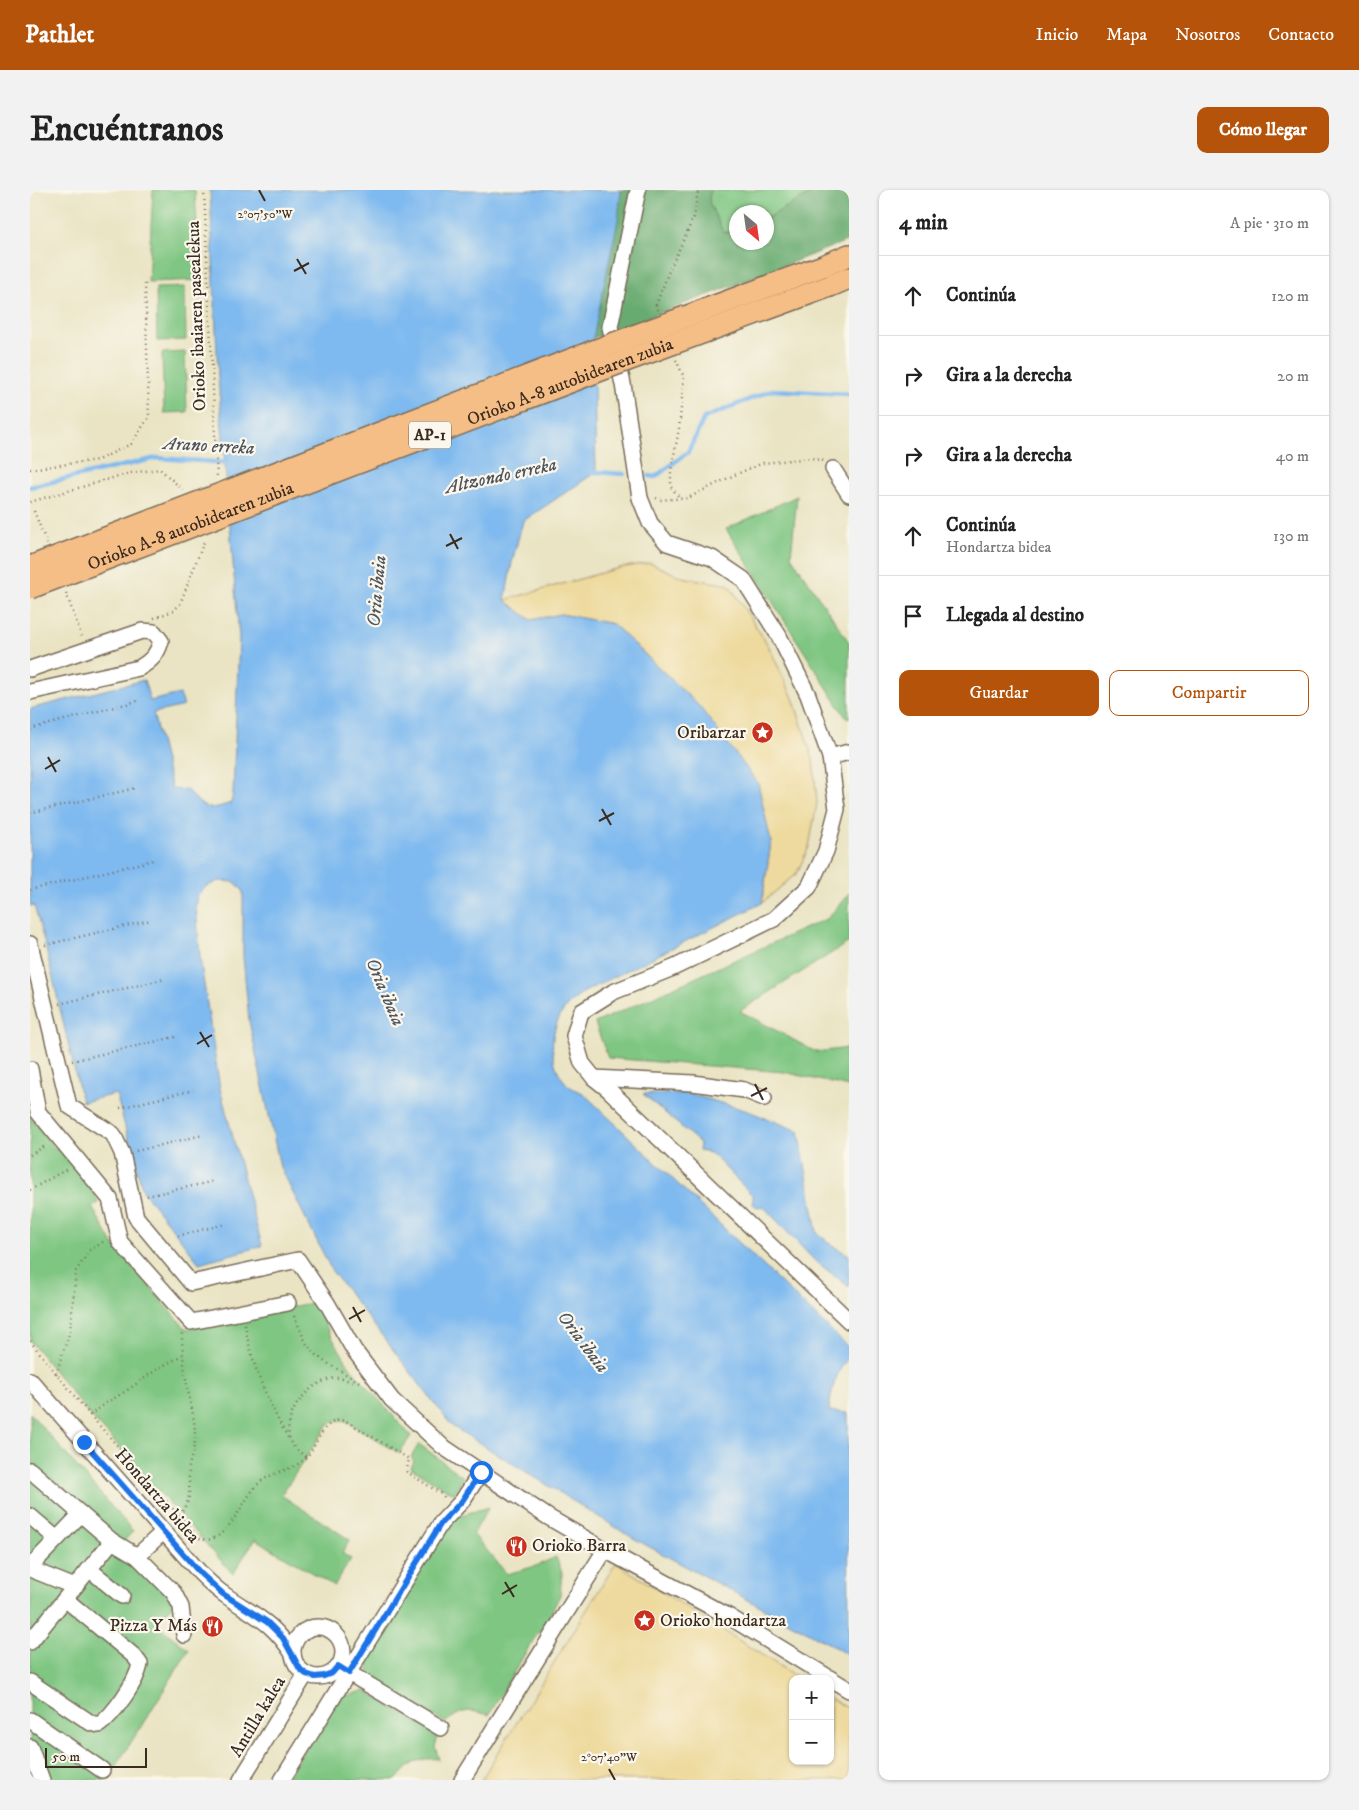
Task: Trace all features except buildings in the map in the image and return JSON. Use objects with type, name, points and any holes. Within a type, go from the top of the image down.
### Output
[{"type":"highway","name":"Orioko A-8 autobidearen zubia","points":[[30,567],[595,350],[849,255]]},
{"type":"highway","name":"Orioko A-8 autobidearen zubia","points":[[30,588],[609,367],[840,282]]},
{"type":"street","points":[[638,190],[610,327],[623,384],[640,498],[650,523],[667,543],[712,558],[743,578],[779,636],[808,695],[830,758],[837,809],[826,851],[809,887],[774,919],[672,968],[613,992],[581,1012],[574,1036],[582,1063],[594,1078],[609,1090],[849,1320]]},
{"type":"street","points":[[833,468],[849,494]]},
{"type":"street","points":[[30,669],[142,631],[154,632],[161,641],[158,652],[151,661],[139,668],[30,692]]},
{"type":"street","points":[[830,758],[849,752]]},
{"type":"street","points":[[30,944],[68,1106],[113,1134],[122,1153],[136,1217],[191,1284],[298,1260],[327,1303],[354,1350],[392,1400],[442,1446],[548,1516],[605,1550],[728,1616],[849,1690]]},
{"type":"street","points":[[30,1069],[38,1112],[110,1199],[120,1242],[191,1322],[288,1303]]},
{"type":"street","points":[[594,1078],[692,1083],[744,1090],[764,1098]]},
{"type":"street","name":"Hondartza bidea","points":[[30,1380],[201,1574],[223,1594],[267,1622]]},
{"type":"street","points":[[30,1470],[112,1541],[137,1556],[174,1594],[181,1607],[184,1636]]},
{"type":"street","points":[[282,1780],[344,1670],[441,1523],[462,1501],[481,1472]]},
{"type":"street","points":[[75,1587],[30,1568],[81,1514]]},
{"type":"street","points":[[30,1516],[57,1539]]},
{"type":"street","points":[[137,1556],[163,1532]]},
{"type":"street","points":[[30,1642],[112,1541]]},
{"type":"street","points":[[462,1780],[605,1550]]},
{"type":"street","points":[[89,1569],[122,1596]]},
{"type":"street","points":[[30,1682],[91,1723],[99,1725],[108,1719],[138,1674],[140,1664],[134,1656],[65,1600]]},
{"type":"street","points":[[267,1622],[291,1630],[323,1627],[331,1630],[342,1643],[344,1670]]},
{"type":"street","points":[[267,1622],[283,1638],[293,1654],[295,1662],[306,1674],[315,1677],[344,1670],[441,1728]]},
{"type":"street","points":[[293,1654],[296,1640],[306,1630]]},
{"type":"street","name":"Antilla kalea","points":[[242,1780],[306,1674]]},
{"type":"street","points":[[30,1720],[102,1770]]},
{"type":"street","points":[[30,1747],[42,1780]]},
{"type":"path","name":"Orioko ibaiaren pasealekua","points":[[204,190],[217,472]]},
{"type":"path","points":[[30,469],[98,460],[131,444],[149,417],[145,283]]},
{"type":"path","points":[[638,490],[660,500],[679,497],[688,498],[763,463],[811,458],[821,460],[833,468]]},
{"type":"path","points":[[30,502],[130,473],[160,469],[185,492]]},
{"type":"path","points":[[146,620],[173,610],[180,604],[208,533]]},
{"type":"path","points":[[30,729],[141,700]]},
{"type":"path","points":[[30,813],[136,788]]},
{"type":"path","points":[[30,890],[154,860]]},
{"type":"path","points":[[45,945],[151,920]]},
{"type":"path","points":[[59,1004],[165,979]]},
{"type":"path","points":[[72,1061],[179,1036]]},
{"type":"path","points":[[120,1108],[193,1090]]},
{"type":"path","points":[[132,1152],[204,1135]]},
{"type":"path","points":[[30,1155],[59,1138]]},
{"type":"path","points":[[30,1190],[78,1161]]},
{"type":"path","points":[[147,1196],[215,1181]]},
{"type":"path","points":[[178,1236],[225,1224]]},
{"type":"path","points":[[56,1374],[70,1331],[76,1271],[90,1250],[117,1232]]},
{"type":"path","points":[[288,1303],[306,1346],[322,1360],[359,1383]]},
{"type":"path","points":[[178,1515],[186,1506],[190,1494],[189,1467],[196,1437],[183,1356],[181,1311]]},
{"type":"path","points":[[242,1312],[259,1379],[290,1441],[298,1451],[306,1456]]},
{"type":"path","points":[[30,1341],[90,1415],[200,1539],[207,1541],[221,1535],[262,1480],[302,1462],[327,1426],[341,1420],[346,1421],[409,1459],[407,1472],[443,1495],[446,1504]]},
{"type":"path","points":[[90,1415],[148,1374],[168,1362],[183,1356]]},
{"type":"path","points":[[290,1441],[289,1424],[293,1410],[303,1395],[318,1383],[337,1378],[383,1387]]},
{"type":"green space","points":[[153,190],[195,190],[200,280],[148,282]]},
{"type":"green space","points":[[621,190],[710,190],[709,202],[723,232],[729,232],[729,250],[774,250],[774,214],[817,190],[849,190],[849,240],[593,338],[618,220]]},
{"type":"green space","points":[[710,190],[817,190],[774,214],[774,205],[729,205],[729,232],[723,232],[709,202]]},
{"type":"green space","points":[[185,287],[186,340],[157,341],[156,288]]},
{"type":"green space","points":[[185,352],[187,412],[164,413],[162,353]]},
{"type":"green space","points":[[797,496],[791,556],[849,642],[849,718],[847,719],[726,529]]},
{"type":"green space","points":[[849,893],[849,942],[740,1011],[816,1052],[849,1048],[849,1087],[784,1072],[608,1058],[595,1023],[828,918]]},
{"type":"green space","points":[[30,1116],[55,1149],[61,1145],[91,1186],[98,1203],[92,1207],[113,1244],[186,1329],[315,1302],[330,1334],[350,1367],[411,1436],[399,1453],[346,1421],[334,1422],[327,1426],[281,1495],[350,1540],[342,1553],[351,1559],[334,1586],[255,1539],[233,1574],[90,1415],[30,1341]]},
{"type":"green space","points":[[30,1413],[133,1531],[117,1549],[176,1600],[156,1624],[189,1650],[109,1780],[30,1780]]},
{"type":"green space","points":[[419,1444],[463,1477],[454,1494],[411,1468],[414,1461],[411,1457]]},
{"type":"green space","points":[[489,1507],[473,1534],[507,1574],[536,1566],[556,1557],[562,1573],[560,1595],[549,1617],[530,1645],[489,1715],[471,1711],[461,1713],[445,1723],[370,1677],[368,1661],[364,1654],[436,1535],[458,1516]]},
{"type":"green space","points":[[365,1690],[438,1735],[435,1747],[439,1759],[425,1759],[414,1763],[396,1780],[285,1780],[340,1694],[350,1695]]},
{"type":"sand","name":"Oribarzar","points":[[650,563],[682,577],[729,585],[768,645],[793,698],[813,759],[817,803],[809,847],[797,873],[762,903],[771,842],[699,706],[613,624],[561,614],[531,620],[505,600],[619,568]]},
{"type":"sand","name":"Orioko hondartza","points":[[616,1563],[794,1675],[789,1675],[789,1765],[834,1765],[834,1700],[849,1709],[849,1780],[481,1780]]},
{"type":"water","name":"Oria ibaia","points":[[210,190],[621,190],[618,220],[593,338],[596,472],[523,521],[512,562],[505,600],[531,620],[561,614],[613,624],[699,706],[758,783],[771,842],[762,903],[584,992],[568,1005],[560,1016],[553,1036],[552,1047],[557,1068],[569,1086],[583,1093],[849,1348],[849,1357],[840,1369],[834,1382],[829,1411],[848,1413],[849,1656],[633,1538],[452,1426],[332,1271],[280,1167],[249,1021],[243,956],[243,891],[235,882],[219,881],[207,886],[198,895],[196,907],[200,958],[220,1089],[262,1246],[199,1263],[143,1191],[116,1094],[82,1102],[45,945],[34,905],[30,906],[30,709],[144,680],[150,701],[180,694],[184,706],[153,713],[172,789],[187,790],[202,805],[210,808],[231,803],[233,794],[239,638],[218,377]]},
{"type":"water","points":[[687,1093],[748,1111],[799,1131],[817,1233],[833,1246],[849,1255],[849,1287],[813,1259],[763,1206],[757,1207],[753,1204],[753,1196],[711,1153],[699,1151],[700,1143],[643,1094]]},
{"type":"waterway","name":"Altzondo erreka","points":[[649,476],[655,477],[688,452],[704,418],[772,390],[849,394]]},
{"type":"waterway","name":"Arano erreka","points":[[30,487],[157,458],[230,463]]},
{"type":"waterway","name":"Altzondo erreka","points":[[591,473],[624,474]]},
{"type":"place","name":"Oribarzar","points":[[762,733]]},
{"type":"place","name":"Orioko Barra","points":[[516,1546]]},
{"type":"place","name":"Orioko hondartza","points":[[644,1621]]},
{"type":"place","name":"Pizza Y Más","points":[[213,1626]]},
{"type":"route","points":[[84,1442],[201,1574],[223,1594],[267,1622],[283,1638],[300,1669],[306,1674],[315,1677],[332,1673],[338,1666],[349,1673],[441,1523],[462,1501],[481,1472]]}]
